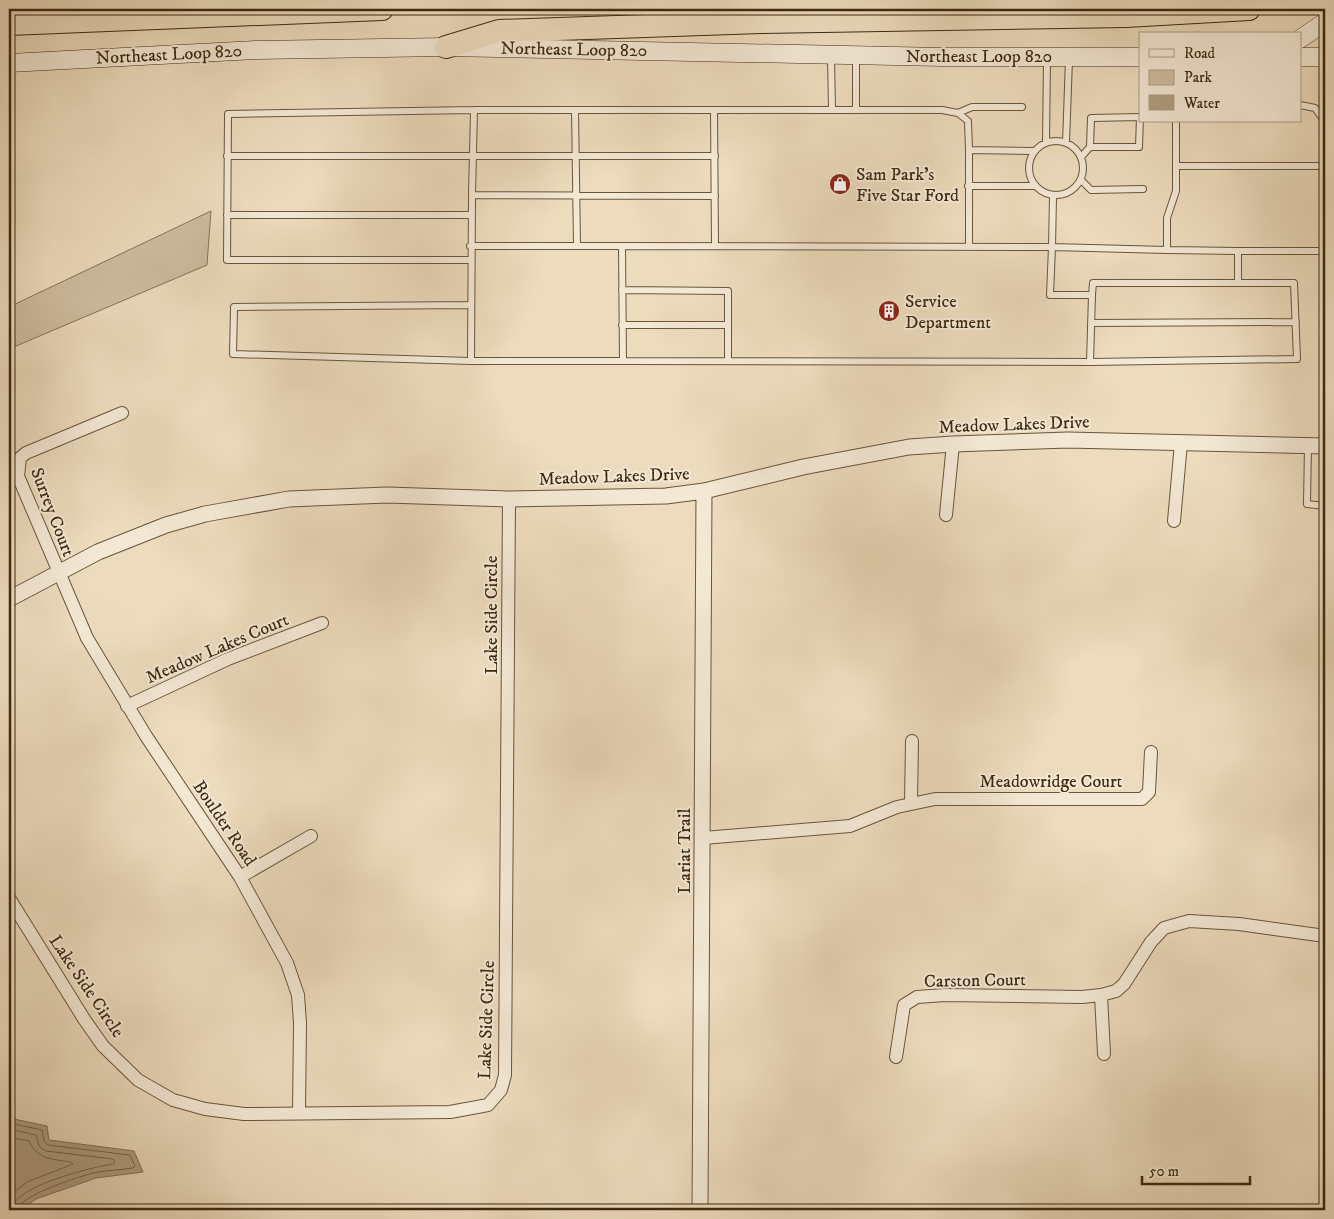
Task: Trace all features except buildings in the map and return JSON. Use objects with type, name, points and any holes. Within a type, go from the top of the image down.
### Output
[{"type":"highway","points":[[9,24],[158,20],[382,9]]},
{"type":"highway","points":[[446,47],[499,31],[761,22],[1126,16],[1249,9]]},
{"type":"main road","points":[[1302,38],[1325,22]]},
{"type":"main road","name":"Northeast Loop 820","points":[[9,62],[256,50],[446,47],[856,55],[1139,57]]},
{"type":"main road","points":[[1302,57],[1325,57]]},
{"type":"main road","points":[[1302,57],[1325,66]]},
{"type":"street","name":"Surrey Court","points":[[57,572],[18,476],[17,466],[20,458],[26,453],[122,413]]},
{"type":"street","name":"Meadow Lakes Drive","points":[[9,599],[98,552],[166,526],[205,514],[290,499],[387,495],[509,499],[666,496],[704,491],[803,467],[909,446],[1068,440],[1325,446]]},
{"type":"street","points":[[946,515],[952,444]]},
{"type":"street","points":[[1174,521],[1181,444]]},
{"type":"street","name":"Lariat Trail","points":[[700,1210],[704,838],[704,491]]},
{"type":"street","name":"Lake Side Circle","points":[[9,898],[84,1019],[103,1046],[138,1080],[173,1100],[205,1109],[244,1114],[450,1112],[488,1105],[501,1090],[504,1075],[509,499]]},
{"type":"street","name":"Boulder Road","points":[[57,572],[87,638],[127,706],[240,877],[287,963],[298,995],[300,1023],[298,1113]]},
{"type":"street","name":"Meadow Lakes Court","points":[[127,706],[228,659],[322,623]]},
{"type":"street","points":[[911,803],[912,741]]},
{"type":"street","name":"Meadowridge Court","points":[[704,838],[850,826],[911,803],[935,799],[1142,798],[1149,792],[1151,752]]},
{"type":"street","points":[[240,877],[311,836]]},
{"type":"street","name":"Carston Court","points":[[896,1057],[904,1005],[917,997],[945,995],[1082,997],[1101,995],[1116,990],[1124,984],[1151,942],[1168,926],[1202,920],[1325,936]]},
{"type":"street","name":"Carston Court","points":[[1293,932],[1325,928]]},
{"type":"street","points":[[1101,995],[1104,1054]]},
{"type":"lane","points":[[831,54],[832,110]]},
{"type":"lane","points":[[856,55],[856,110]]},
{"type":"lane","points":[[1046,57],[1046,142]]},
{"type":"lane","points":[[1066,143],[1069,57]]},
{"type":"lane","points":[[1302,105],[1315,108],[1325,122]]},
{"type":"lane","points":[[958,113],[972,107],[1022,107]]},
{"type":"lane","points":[[471,361],[470,246],[474,110]]},
{"type":"lane","points":[[470,260],[227,260],[228,114],[474,110],[942,110],[958,113],[968,121],[969,247]]},
{"type":"lane","points":[[575,110],[577,245]]},
{"type":"lane","points":[[714,110],[715,246]]},
{"type":"lane","points":[[1080,156],[1090,146],[1091,118],[1139,117]]},
{"type":"lane","points":[[1090,146],[1139,147],[1140,122]]},
{"type":"lane","points":[[1167,250],[1167,218],[1176,191],[1176,122]]},
{"type":"lane","points":[[968,186],[1034,186],[1053,196],[1069,192],[1080,180],[1083,172],[1080,156],[1072,146],[1066,143],[1046,142],[1034,151],[1028,169],[1034,186]]},
{"type":"lane","points":[[969,150],[1034,151]]},
{"type":"lane","points":[[228,156],[714,156]]},
{"type":"lane","points":[[1176,166],[1325,166]]},
{"type":"lane","points":[[1080,180],[1091,190],[1143,189]]},
{"type":"lane","points":[[472,195],[715,196]]},
{"type":"lane","points":[[1053,196],[1050,295],[1092,295]]},
{"type":"lane","points":[[227,215],[471,215]]},
{"type":"lane","points":[[470,246],[1052,247],[1325,251]]},
{"type":"lane","points":[[622,246],[622,361]]},
{"type":"lane","points":[[1238,251],[1238,282]]},
{"type":"lane","points":[[470,305],[234,308],[233,354],[471,361],[1090,362],[1297,360],[1294,283],[1093,283],[1090,362]]},
{"type":"lane","points":[[622,290],[728,291],[728,361]]},
{"type":"lane","points":[[1091,324],[1296,322]]},
{"type":"lane","points":[[622,325],[728,325]]},
{"type":"lane","points":[[1308,446],[1307,504],[1325,506]]},
{"type":"green space","points":[[9,91],[13,91],[9,307]]},
{"type":"green space","points":[[211,211],[207,265],[9,349],[9,307]]},
{"type":"water","points":[[9,1118],[47,1126],[49,1140],[134,1151],[143,1172],[96,1178],[36,1199],[20,1210],[9,1210]]},
{"type":"place","name":"Sam Park's Five Star Ford","points":[[840,184]]},
{"type":"place","name":"Service Department","points":[[889,311]]}]
